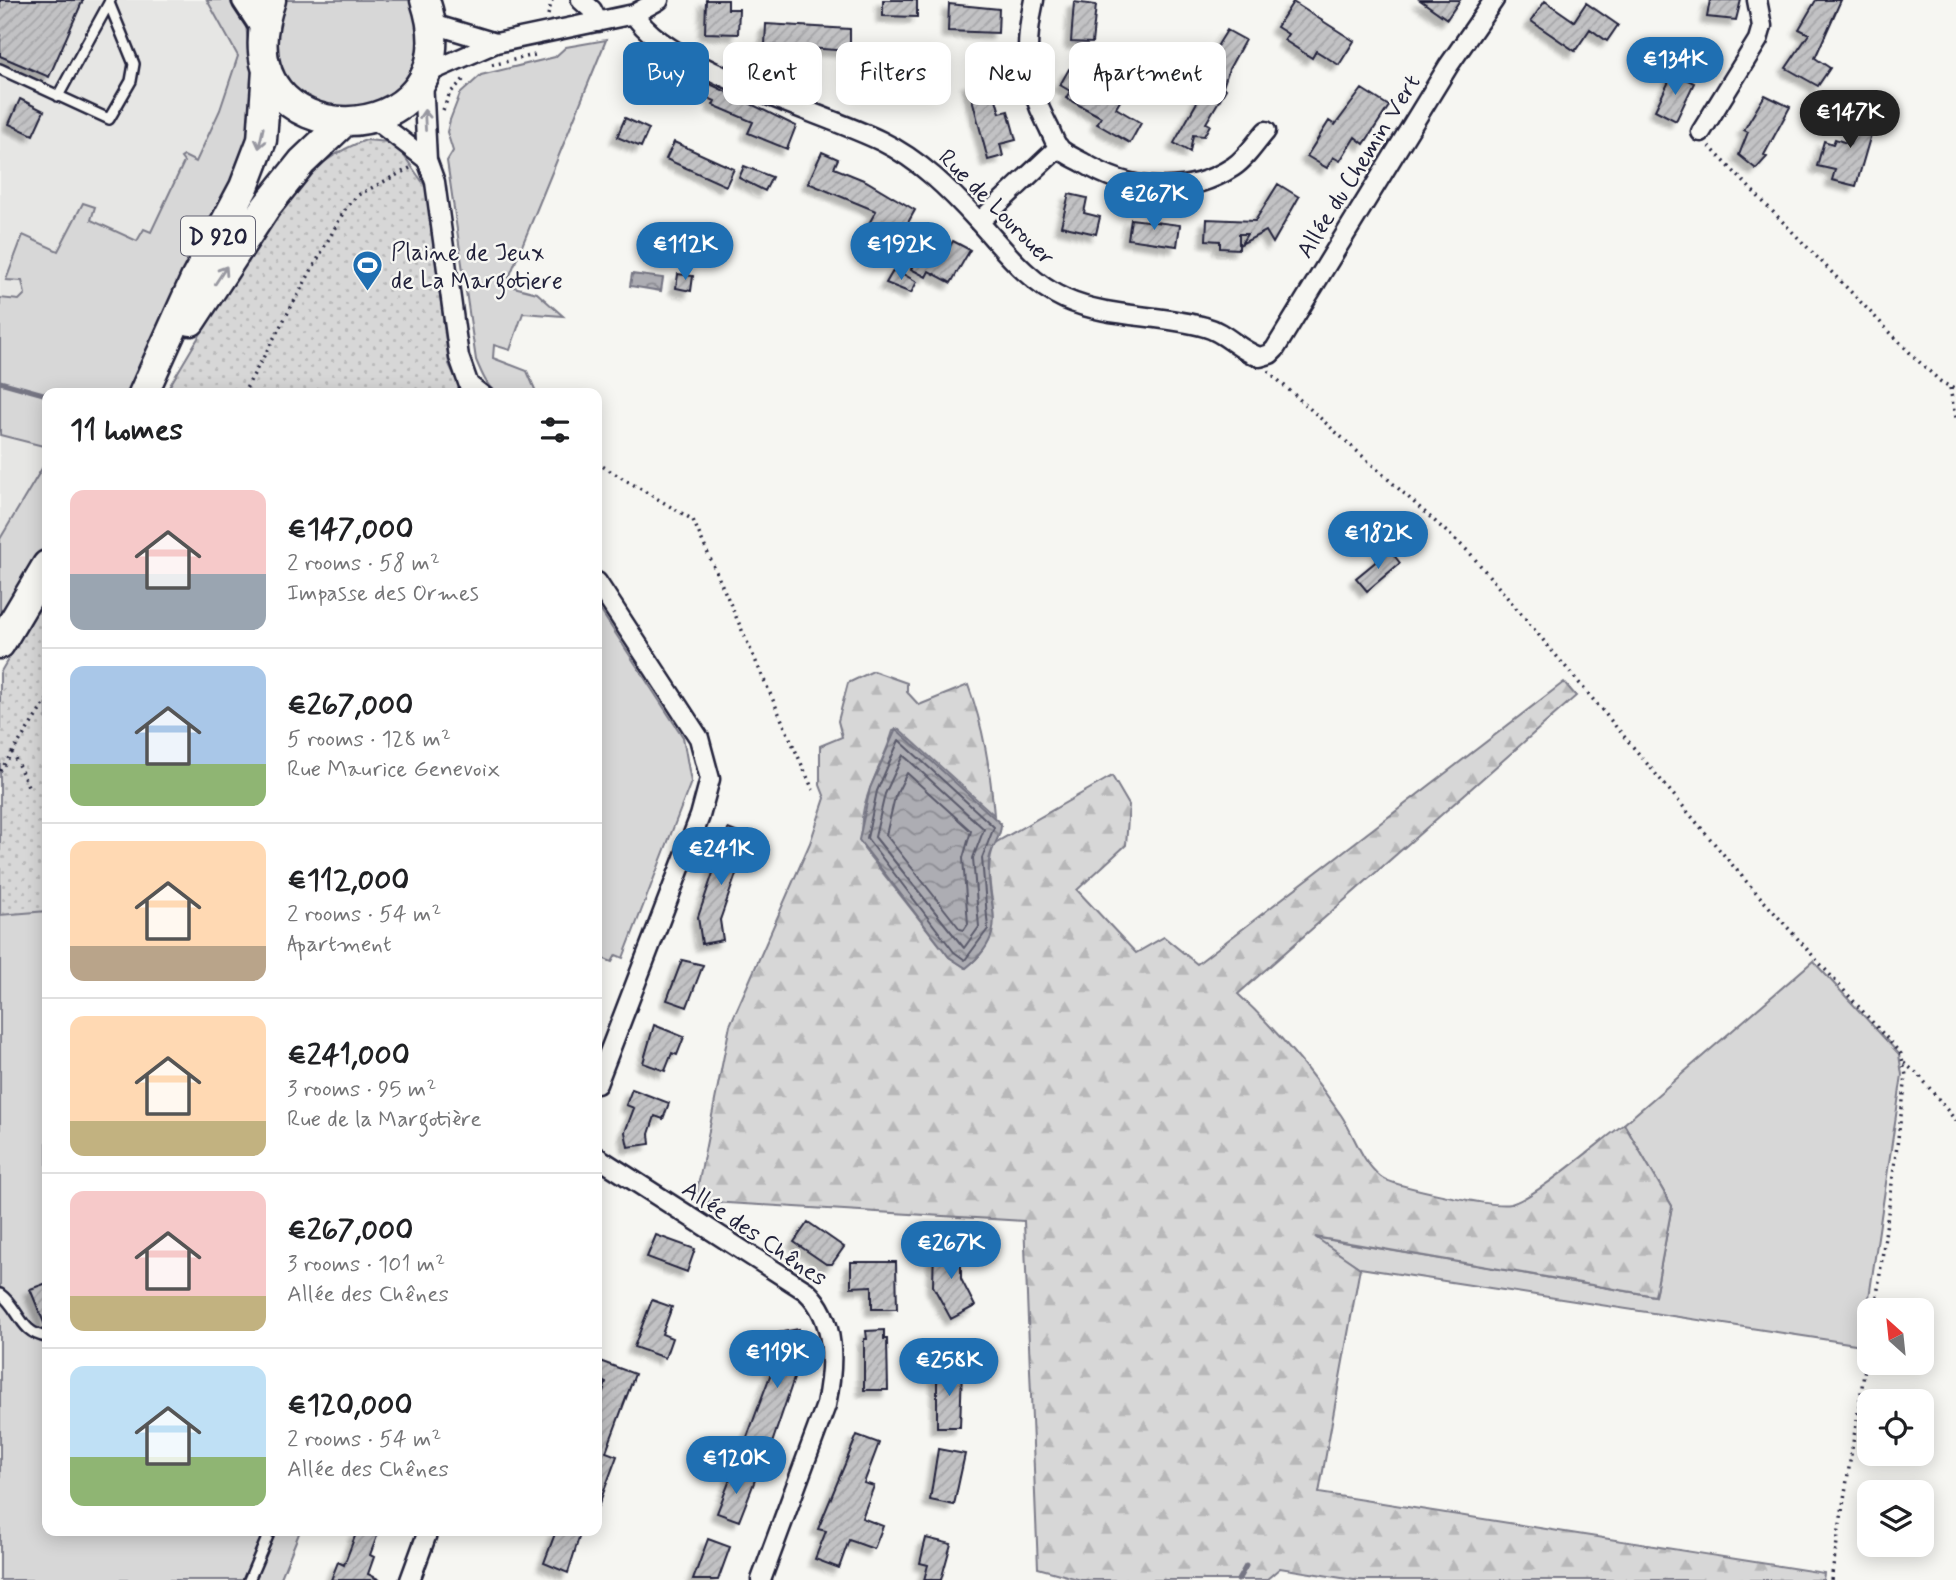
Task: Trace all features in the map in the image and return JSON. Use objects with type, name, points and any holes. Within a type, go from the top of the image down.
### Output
[{"type":"main road","points":[[271,0],[262,26],[262,49],[267,71],[280,91],[298,108],[319,119],[343,123],[374,119],[402,104],[424,77],[433,50],[429,12]]},
{"type":"main road","name":"D 920","points":[[147,388],[195,279],[244,187],[262,139],[267,71]]},
{"type":"main road","name":"D 920","points":[[148,388],[266,207],[302,162],[343,123]]},
{"type":"main road","points":[[0,644],[42,573]]},
{"type":"street","points":[[245,0],[262,26]]},
{"type":"street","points":[[581,0],[592,10],[598,22]]},
{"type":"street","points":[[469,388],[463,374],[435,182],[427,160],[424,77],[496,43],[634,14],[659,0]]},
{"type":"street","points":[[1034,0],[1026,47],[1028,79],[1035,100],[1059,147],[1107,177],[1135,186],[1167,189],[1204,181],[1235,166],[1266,131]]},
{"type":"street","name":"Allée du Chemin Vert","points":[[1264,357],[1275,349],[1449,65],[1494,0]]},
{"type":"street","points":[[1701,132],[1758,40],[1762,26],[1757,0]]},
{"type":"street","points":[[429,12],[496,43]]},
{"type":"street","name":"Rue de Lourouer","points":[[634,14],[642,28],[663,44],[699,63],[879,140],[916,161],[979,222],[999,247],[1040,285],[1066,299],[1108,310],[1180,320],[1218,330],[1240,347],[1264,357]]},
{"type":"street","points":[[374,119],[427,160]]},
{"type":"street","points":[[979,222],[1059,147]]},
{"type":"street","points":[[602,590],[699,738],[710,779],[700,817],[602,1071]]},
{"type":"street","name":"Allée des Chênes","points":[[602,1160],[806,1291],[821,1304],[828,1320],[829,1389],[826,1405],[761,1580]]},
{"type":"street","points":[[410,1580],[426,1536]]},
{"type":"lane","points":[[58,96],[110,2]]},
{"type":"lane","points":[[0,69],[109,119],[131,81],[134,64],[110,2]]},
{"type":"lane","points":[[463,374],[480,388]]},
{"type":"lane","points":[[0,1294],[12,1305],[27,1329],[42,1335]]},
{"type":"lane","points":[[249,1580],[268,1536]]},
{"type":"path","points":[[481,68],[550,51],[553,47],[551,31]]},
{"type":"path","points":[[441,117],[450,93],[472,73]]},
{"type":"path","points":[[1701,132],[1710,146],[1785,227],[1915,358],[1950,388],[1956,390]]},
{"type":"path","points":[[246,388],[347,206],[358,195],[379,182],[427,160]]},
{"type":"path","points":[[1264,357],[1264,366],[1281,384],[1469,552],[1728,860],[1890,1038],[1904,1063],[1919,1075],[1956,1121]]},
{"type":"path","points":[[1950,388],[1956,422]]},
{"type":"path","points":[[602,466],[693,520],[813,790]]},
{"type":"path","points":[[0,771],[42,707]]},
{"type":"path","points":[[12,752],[30,790]]},
{"type":"path","points":[[1877,1298],[1901,1120],[1904,1063]]},
{"type":"path","points":[[1831,1580],[1864,1376]]},
{"type":"shaded area","points":[[0,0],[283,0],[244,67],[218,171],[52,388],[42,388],[42,496],[0,564]]},
{"type":"green space","points":[[207,0],[235,0],[245,16],[258,131],[131,388],[42,388],[42,446],[0,435],[0,298],[19,300],[25,294],[22,281],[6,280],[23,235],[58,251],[83,203],[95,207],[91,220],[137,241],[144,229],[151,232],[184,162],[181,158],[184,156],[196,162],[220,110],[238,56]]},
{"type":"green space","points":[[271,0],[425,0],[433,50],[374,119],[297,108],[262,26]]},
{"type":"green space","points":[[606,40],[506,285],[537,293],[563,316],[523,313],[510,350],[494,345],[493,358],[527,371],[534,388],[491,388],[476,360],[447,161],[453,151],[447,132],[460,94],[481,75],[555,57],[566,47]]},
{"type":"green space","points":[[366,140],[389,142],[402,153],[426,187],[449,364],[460,388],[169,388],[255,243],[284,200],[320,165]]},
{"type":"green space","points":[[42,468],[42,554],[0,623],[0,539]]},
{"type":"green space","points":[[42,602],[42,911],[0,915],[0,673]]},
{"type":"green space","points":[[602,613],[683,737],[691,782],[623,958],[616,955],[612,962],[602,958]]},
{"type":"green space","points":[[873,671],[907,683],[907,692],[919,705],[968,685],[974,701],[986,749],[994,815],[899,729],[893,731],[870,789],[861,834],[864,849],[949,957],[966,968],[982,952],[990,937],[993,907],[989,876],[995,843],[1112,776],[1129,805],[1126,845],[1077,890],[1136,953],[1164,937],[1197,964],[1564,682],[1576,696],[1238,994],[1267,1022],[1305,1067],[1341,1115],[1368,1164],[1389,1181],[1466,1200],[1511,1204],[1536,1191],[1624,1124],[1672,1206],[1655,1296],[1315,1237],[1360,1268],[1319,1493],[1824,1573],[1823,1580],[1354,1580],[1280,1568],[1266,1580],[1081,1580],[1038,1568],[1024,1221],[695,1201],[730,1025],[810,843],[825,798],[820,785],[820,746],[842,737],[838,721],[848,683]]},
{"type":"green space","points":[[42,732],[42,1536],[298,1536],[280,1580],[0,1580],[0,802]]},
{"type":"green space","points":[[1813,961],[1899,1054],[1902,1075],[1869,1298],[1857,1298],[1857,1344],[1360,1268],[1313,1237],[1655,1296],[1672,1206],[1624,1124]]},
{"type":"water","points":[[632,274],[663,278],[661,291],[630,286]]},
{"type":"water","points":[[896,729],[1001,824],[989,861],[993,930],[989,942],[966,968],[949,957],[859,840],[870,788]]},
{"type":"building","points":[[0,0],[83,0],[49,77],[0,56]]},
{"type":"building","points":[[706,0],[728,0],[728,9],[739,9],[738,34],[705,33]]},
{"type":"building","points":[[883,0],[917,0],[917,17],[883,16]]},
{"type":"building","points":[[1420,0],[1460,0],[1447,19]]},
{"type":"building","points":[[1710,0],[1741,0],[1736,20],[1707,17]]},
{"type":"building","points":[[1816,0],[1841,0],[1815,58],[1830,68],[1818,86],[1786,68],[1809,34],[1799,29]]},
{"type":"building","points":[[1545,1],[1574,21],[1586,3],[1618,25],[1607,41],[1590,29],[1575,51],[1531,21]]},
{"type":"building","points":[[1074,2],[1096,5],[1092,42],[1071,42]]},
{"type":"building","points":[[1293,2],[1354,41],[1339,65],[1316,51],[1312,58],[1284,40],[1288,34],[1277,27]]},
{"type":"building","points":[[949,4],[999,9],[998,33],[948,31]]},
{"type":"building","points":[[766,24],[850,29],[850,42],[836,42],[836,50],[822,49],[822,42],[765,42]]},
{"type":"building","points":[[1227,30],[1245,40],[1226,78],[1226,42],[1220,42]]},
{"type":"building","points":[[1069,69],[1069,90],[1060,85]]},
{"type":"building","points":[[1673,73],[1694,83],[1676,121],[1655,110]]},
{"type":"building","points":[[709,83],[723,90],[723,105],[753,105],[796,126],[787,149],[748,133],[753,122],[713,105],[715,101],[709,98]]},
{"type":"building","points":[[1362,89],[1389,106],[1364,144],[1355,137],[1340,161],[1333,157],[1327,168],[1307,156],[1329,121],[1335,125]]},
{"type":"building","points":[[1765,95],[1790,107],[1764,155],[1767,157],[1756,169],[1739,155],[1748,132],[1744,130]]},
{"type":"building","points":[[1873,97],[1881,100],[1856,186],[1832,180],[1835,170],[1817,166],[1824,141],[1833,144],[1835,139],[1850,144],[1856,122],[1861,124]]},
{"type":"building","points":[[20,99],[44,111],[33,135],[9,124]]},
{"type":"building","points":[[974,105],[998,105],[1000,113],[1008,111],[1016,140],[1000,144],[1003,156],[988,160]]},
{"type":"building","points":[[1079,105],[1118,105],[1116,108],[1141,123],[1130,143],[1097,124],[1101,117]]},
{"type":"building","points":[[1195,105],[1217,105],[1206,123],[1210,125],[1204,136],[1193,135],[1190,152],[1174,143]]},
{"type":"building","points":[[625,118],[649,129],[641,147],[617,137]]},
{"type":"building","points":[[674,142],[734,169],[726,186],[666,159]]},
{"type":"building","points":[[822,152],[838,159],[834,168],[866,181],[915,210],[905,228],[894,221],[884,238],[867,227],[876,211],[808,183]]},
{"type":"building","points":[[744,166],[772,177],[765,191],[739,178]]},
{"type":"building","points":[[1278,184],[1299,197],[1273,243],[1266,231],[1241,244],[1247,234],[1239,234],[1239,249],[1220,248],[1220,241],[1206,240],[1207,219],[1255,221]]},
{"type":"building","points":[[1069,194],[1087,198],[1084,213],[1100,217],[1096,234],[1061,226]]},
{"type":"building","points":[[1131,219],[1180,225],[1177,246],[1128,239]]},
{"type":"building","points":[[953,241],[970,250],[951,283],[929,271],[926,277],[911,269],[925,244],[944,256]]},
{"type":"building","points":[[894,269],[917,282],[911,293],[886,283]]},
{"type":"building","points":[[678,274],[693,276],[691,291],[676,288]]},
{"type":"building","points":[[1390,550],[1400,563],[1367,591],[1356,578]]},
{"type":"building","points":[[728,829],[749,837],[720,920],[723,940],[702,944],[698,917]]},
{"type":"building","points":[[682,960],[703,965],[687,1007],[667,1000]]},
{"type":"building","points":[[654,1025],[684,1037],[677,1055],[672,1053],[665,1071],[643,1063]]},
{"type":"building","points":[[632,1089],[669,1103],[663,1119],[655,1116],[649,1134],[650,1144],[628,1147],[625,1132],[634,1108],[626,1105]]},
{"type":"building","points":[[808,1222],[844,1247],[832,1264],[826,1264],[794,1242]]},
{"type":"building","points":[[656,1235],[695,1249],[687,1272],[647,1257]]},
{"type":"building","points":[[934,1246],[961,1247],[961,1279],[975,1306],[951,1319],[933,1286]]},
{"type":"building","points":[[851,1262],[896,1262],[897,1309],[872,1309],[872,1286],[851,1287]]},
{"type":"building","points":[[42,1285],[42,1318],[30,1289]]},
{"type":"building","points":[[652,1300],[672,1307],[662,1334],[672,1338],[665,1358],[634,1347]]},
{"type":"building","points":[[799,1329],[803,1352],[770,1449],[746,1440],[780,1349],[777,1333]]},
{"type":"building","points":[[884,1330],[884,1339],[887,1339],[888,1390],[864,1390],[866,1331]]},
{"type":"building","points":[[602,1362],[635,1374],[606,1452],[617,1456],[602,1496],[602,1394],[606,1383],[602,1381]]},
{"type":"building","points":[[962,1370],[960,1427],[937,1427],[937,1371]]},
{"type":"building","points":[[857,1435],[879,1443],[864,1483],[874,1486],[862,1518],[883,1526],[874,1549],[849,1540],[839,1568],[815,1559],[826,1531],[818,1529]]},
{"type":"building","points":[[938,1449],[965,1454],[954,1505],[930,1500]]},
{"type":"building","points":[[733,1472],[755,1480],[739,1521],[717,1513]]},
{"type":"building","points":[[355,1536],[377,1536],[370,1555],[374,1557],[368,1574],[380,1580],[331,1580],[338,1562],[344,1565]]},
{"type":"building","points":[[554,1536],[579,1536],[568,1573],[544,1563]]},
{"type":"building","points":[[926,1538],[951,1544],[941,1580],[924,1580],[928,1565],[920,1563]]},
{"type":"building","points":[[708,1539],[730,1547],[718,1580],[693,1580]]},
{"type":"waterway","points":[[0,382],[42,394]]},
{"type":"waterway","points":[[1238,1580],[1246,1566]]},
{"type":"place","name":"Plaine de Jeux de La Margotiere","points":[[368,293]]}]
